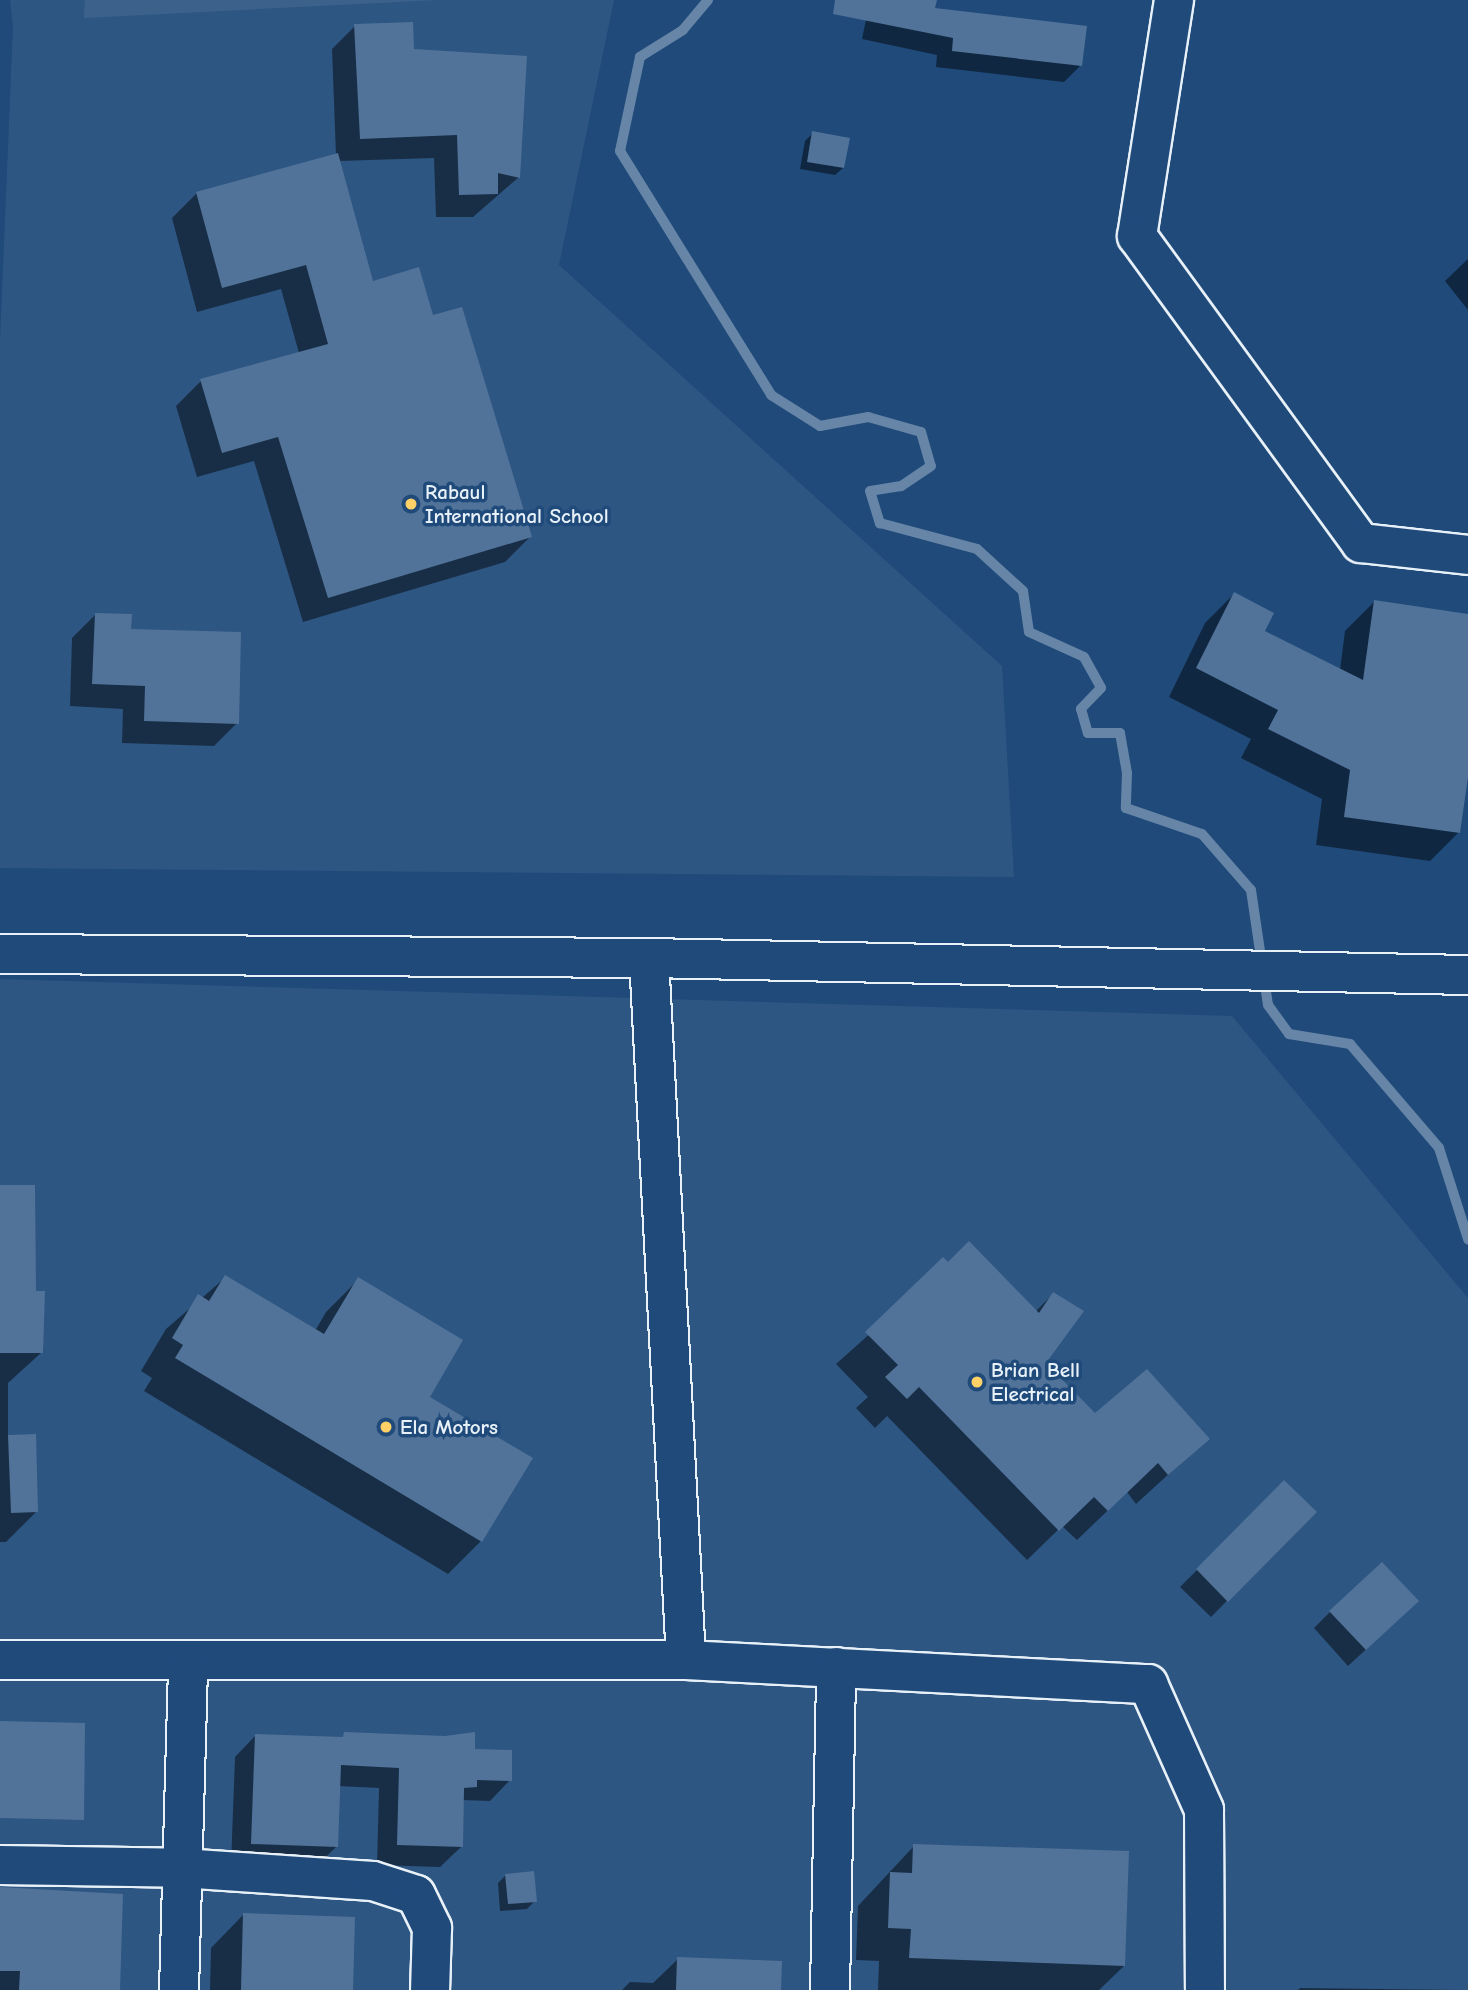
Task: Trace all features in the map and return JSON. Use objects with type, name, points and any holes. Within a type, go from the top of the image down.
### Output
[{"type":"street","points":[[1174,0],[1137,236],[1361,543],[1468,555]]},
{"type":"street","points":[[0,954],[649,958],[1468,975]]},
{"type":"street","points":[[649,958],[686,1660]]},
{"type":"street","points":[[0,1660],[188,1663],[686,1660],[1148,1684],[1204,1810],[1205,1990]]},
{"type":"street","points":[[179,1990],[188,1663]]},
{"type":"street","points":[[830,1990],[836,1667]]},
{"type":"street","points":[[0,1865],[181,1868],[373,1881],[416,1895],[432,1928],[430,1990]]},
{"type":"shaded area","name":"Rabaul International School","points":[[10,0],[614,0],[559,265],[1002,666],[1014,877],[0,868],[0,341],[13,27]]},
{"type":"shaded area","points":[[85,0],[438,0],[84,18]]},
{"type":"shaded area","points":[[0,979],[1232,1016],[1468,1298],[1468,1990],[0,1990]]},
{"type":"building","points":[[835,0],[937,0],[935,8],[1087,26],[1082,66],[952,51],[953,38],[833,14]]},
{"type":"building","points":[[413,22],[414,49],[527,56],[520,178],[498,173],[498,194],[459,195],[457,135],[360,139],[354,24]]},
{"type":"building","points":[[812,131],[850,138],[844,168],[807,162]]},
{"type":"building","points":[[338,153],[373,281],[419,267],[433,315],[462,307],[532,537],[328,598],[278,437],[222,453],[200,379],[328,344],[306,265],[222,288],[196,192]]},
{"type":"building","points":[[1234,592],[1274,613],[1265,631],[1363,680],[1374,600],[1468,614],[1468,777],[1460,833],[1344,817],[1350,770],[1268,729],[1278,710],[1196,668]]},
{"type":"building","points":[[95,613],[132,614],[131,629],[241,632],[239,724],[144,721],[145,686],[92,684]]},
{"type":"building","points":[[0,1185],[35,1185],[36,1291],[45,1291],[43,1353],[0,1353]]},
{"type":"building","name":"Brian Bell Electrical","points":[[969,1241],[1039,1313],[1053,1292],[1084,1311],[1046,1363],[1095,1413],[1147,1369],[1210,1439],[1168,1475],[1158,1463],[1108,1511],[1094,1497],[1059,1531],[919,1387],[907,1399],[885,1377],[898,1365],[865,1332],[943,1257],[948,1262]]},
{"type":"building","name":"Ela Motors","points":[[225,1275],[324,1334],[358,1277],[463,1340],[430,1397],[533,1458],[482,1542],[175,1358],[183,1345],[172,1338],[198,1294],[209,1301]]},
{"type":"building","points":[[36,1434],[38,1512],[11,1513],[8,1435]]},
{"type":"building","points":[[1284,1480],[1317,1512],[1228,1602],[1196,1569]]},
{"type":"building","points":[[1382,1562],[1419,1601],[1366,1650],[1329,1611]]},
{"type":"building","points":[[0,1721],[85,1723],[84,1820],[0,1818]]},
{"type":"building","points":[[344,1732],[445,1736],[475,1732],[475,1749],[512,1750],[512,1781],[477,1780],[477,1787],[464,1788],[463,1847],[397,1845],[399,1768],[341,1765],[338,1847],[251,1844],[255,1734],[343,1737]]},
{"type":"building","points":[[913,1844],[1129,1851],[1125,1966],[909,1958],[911,1929],[888,1928],[890,1872],[912,1873]]},
{"type":"building","points":[[534,1871],[537,1902],[508,1904],[505,1874]]},
{"type":"building","points":[[0,1887],[123,1894],[120,1990],[19,1990],[20,1971],[0,1971]]},
{"type":"building","points":[[243,1913],[355,1917],[353,1990],[241,1990]]},
{"type":"building","points":[[677,1957],[782,1961],[781,1990],[676,1990]]},
{"type":"waterway","points":[[708,0],[683,30],[640,57],[620,151],[771,395],[820,426],[868,417],[921,432],[931,466],[901,486],[870,491],[880,523],[977,549],[1023,591],[1029,632],[1084,657],[1101,688],[1081,709],[1088,733],[1120,733],[1127,773],[1126,808],[1202,834],[1251,890],[1268,1005],[1289,1034],[1350,1044],[1439,1148],[1468,1239]]},
{"type":"place","name":"Rabaul International School","points":[[411,504]]},
{"type":"place","name":"Brian Bell Electrical","points":[[977,1382]]},
{"type":"place","name":"Ela Motors","points":[[386,1427]]}]
